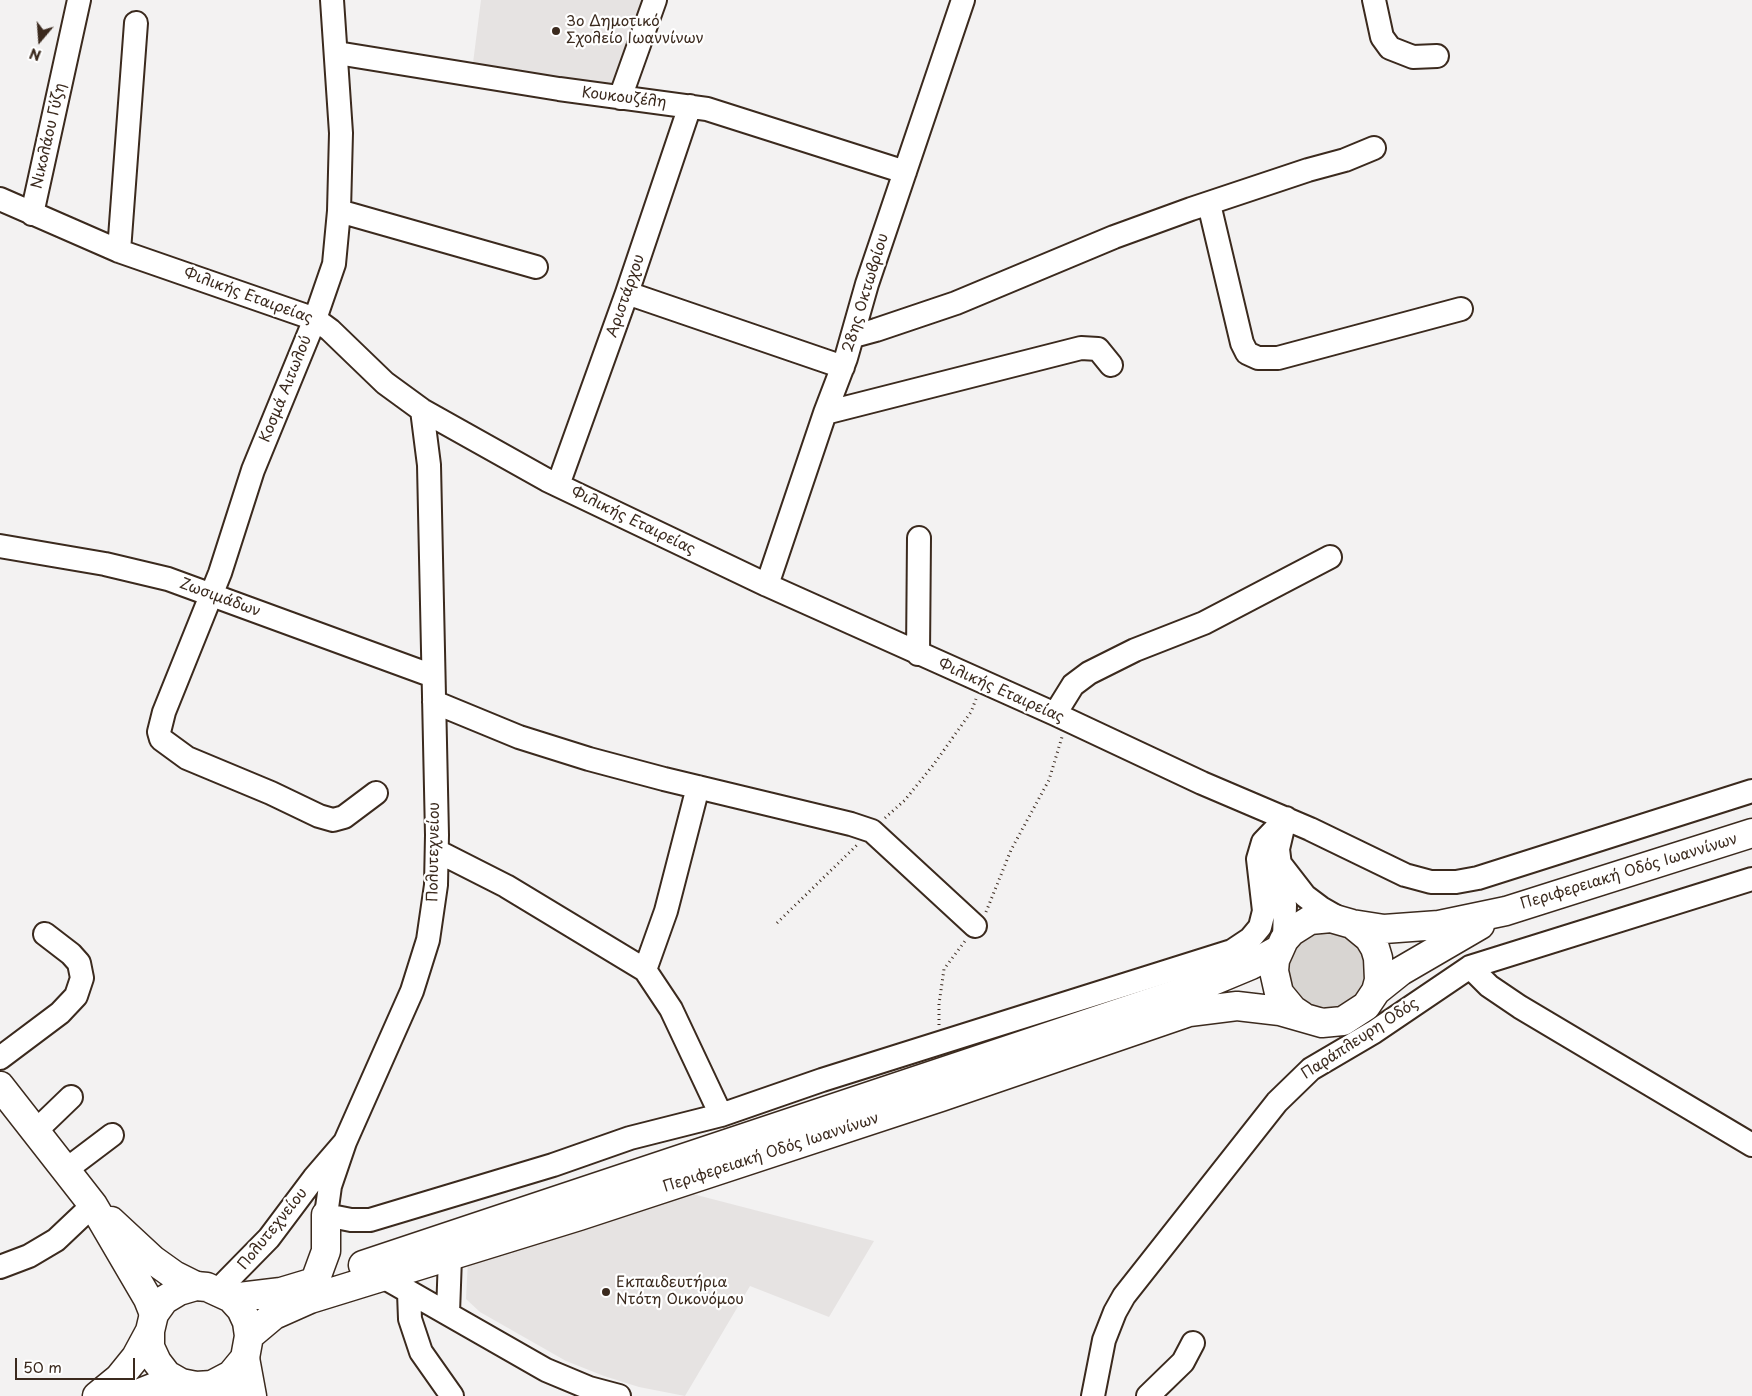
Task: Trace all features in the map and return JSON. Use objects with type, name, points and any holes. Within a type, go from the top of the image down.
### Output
[{"type":"main road","name":"Περιφερειακή Οδός Ιωαννίνων","points":[[97,1396],[119,1378],[136,1357],[164,1300],[179,1291],[281,1292],[315,1281],[1202,985],[1251,965],[1281,945],[1291,932],[1310,920],[1320,918],[1384,929],[1410,929],[1440,925],[1506,911],[1752,833]]},
{"type":"main road","name":"Περιφερειακή Οδός Ιωαννίνων","points":[[132,1396],[155,1387],[181,1383],[221,1390],[247,1347],[274,1315],[291,1306],[385,1278],[941,1098],[1189,1012],[1237,1006],[1258,1007],[1302,1016],[1322,1023],[1343,1021],[1357,1027],[1366,1006],[1376,991],[1418,960],[1506,911]]},
{"type":"main road","points":[[1347,922],[1369,938],[1378,958],[1379,980],[1376,991]]},
{"type":"main road","name":"Περιφερειακή Οδός Ιωαννίνων","points":[[1281,945],[1274,971],[1279,993],[1289,1006],[1302,1016]]},
{"type":"main road","points":[[0,1086],[94,1205],[148,1299],[152,1323],[150,1347],[157,1362],[167,1375],[181,1383]]},
{"type":"main road","points":[[94,1205],[153,1260],[174,1275],[215,1291],[241,1309],[248,1322],[247,1347],[252,1396]]},
{"type":"main road","points":[[315,1281],[326,1251],[326,1215]]},
{"type":"street","name":"Νικολάου Γύζη","points":[[32,214],[79,0]]},
{"type":"street","name":"Κοσμά Αιτωλού","points":[[332,0],[341,133],[339,211],[334,264],[315,319],[253,470],[212,595],[159,725],[160,740],[187,758],[271,793],[319,816],[334,820],[344,817],[376,792]]},
{"type":"street","points":[[620,98],[655,0]]},
{"type":"street","name":"28ης Οκτωβρίου","points":[[767,585],[825,413],[854,336],[867,284],[963,0]]},
{"type":"street","points":[[1374,0],[1382,37],[1390,48],[1413,57],[1437,56]]},
{"type":"street","points":[[119,251],[136,23]]},
{"type":"street","name":"Κουκουζέλη","points":[[337,53],[620,98],[690,106],[724,114],[905,172]]},
{"type":"street","name":"Αριστάρχου","points":[[558,485],[627,293],[690,106]]},
{"type":"street","points":[[854,336],[956,303],[1114,237],[1308,170],[1345,160],[1374,148]]},
{"type":"street","name":"Φιλικής Εταιρείας","points":[[2,203],[119,251],[315,319],[330,330],[385,383],[422,410],[558,485],[767,585],[1059,716],[1202,783],[1286,818]]},
{"type":"street","points":[[1209,204],[1242,343],[1247,353],[1258,358],[1278,358],[1461,309]]},
{"type":"street","points":[[339,211],[536,267]]},
{"type":"street","points":[[627,293],[843,367]]},
{"type":"street","points":[[825,413],[1081,348],[1098,348],[1111,365]]},
{"type":"street","name":"Πολυτεχνείου","points":[[215,1291],[269,1238],[314,1178],[345,1142],[412,991],[420,968],[434,907],[437,851],[429,465],[422,410]]},
{"type":"street","points":[[918,654],[919,538]]},
{"type":"street","name":"Ζωσιμάδων","points":[[0,546],[105,564],[168,579],[433,676]]},
{"type":"street","points":[[1059,716],[1074,686],[1101,667],[1134,650],[1216,618],[1330,557]]},
{"type":"street","points":[[434,702],[519,737],[589,758],[851,824],[872,831],[975,926]]},
{"type":"street","points":[[645,970],[666,912],[698,787]]},
{"type":"street","points":[[1286,818],[1405,876],[1431,882],[1456,882],[1478,878],[1752,791]]},
{"type":"street","points":[[1281,945],[1285,905],[1278,849],[1286,818]]},
{"type":"street","points":[[345,1142],[330,1186],[326,1215],[352,1220],[370,1220],[396,1214],[553,1165],[630,1138],[721,1115],[822,1080],[1232,951],[1250,939],[1260,927],[1264,911],[1258,860],[1263,842],[1286,818]]},
{"type":"street","points":[[437,851],[506,886],[645,970],[671,1008],[721,1115]]},
{"type":"street","points":[[1280,864],[1305,896],[1321,908],[1347,922]]},
{"type":"street","name":"Παράπλευρη Οδός","points":[[1093,1396],[1104,1340],[1112,1318],[1124,1296],[1293,1084],[1357,1027],[1470,967],[1752,879]]},
{"type":"street","points":[[0,1058],[60,1013],[76,996],[82,978],[79,963],[71,954],[45,934]]},
{"type":"street","points":[[1470,967],[1489,986],[1520,1007],[1752,1145]]},
{"type":"street","points":[[33,1129],[44,1123],[71,1097]]},
{"type":"street","points":[[66,1169],[112,1135]]},
{"type":"street","points":[[0,1267],[28,1256],[56,1240],[94,1205]]},
{"type":"street","points":[[448,1313],[450,1257]]},
{"type":"street","points":[[385,1278],[546,1370],[589,1388],[619,1396]]},
{"type":"street","points":[[409,1293],[410,1318],[421,1352],[452,1396]]},
{"type":"street","points":[[1148,1396],[1183,1362],[1193,1343]]},
{"type":"path","points":[[777,923],[904,800],[934,764],[971,712],[982,682]]},
{"type":"path","points":[[942,1043],[939,1004],[944,969],[990,905],[1011,850],[1049,780],[1060,749],[1059,716]]},
{"type":"shaded area","name":"3ο Δημοτικό Σχολείο Ιωαννίνων","points":[[481,0],[647,0],[617,86],[473,63]]},
{"type":"shaded area","points":[[1316,929],[1337,929],[1362,947],[1370,977],[1355,1004],[1316,1014],[1285,987],[1290,947]]},
{"type":"shaded area","name":"Εκπαιδευτήρια Ντότη Οικονόμου","points":[[685,1192],[874,1241],[829,1317],[750,1286],[685,1396],[639,1387],[566,1361],[480,1312],[466,1299],[468,1260]]},
{"type":"place","name":"3ο Δημοτικό Σχολείο Ιωαννίνων","points":[[556,31]]},
{"type":"place","name":"Εκπαιδευτήρια Ντότη Οικονόμου","points":[[606,1292]]}]
